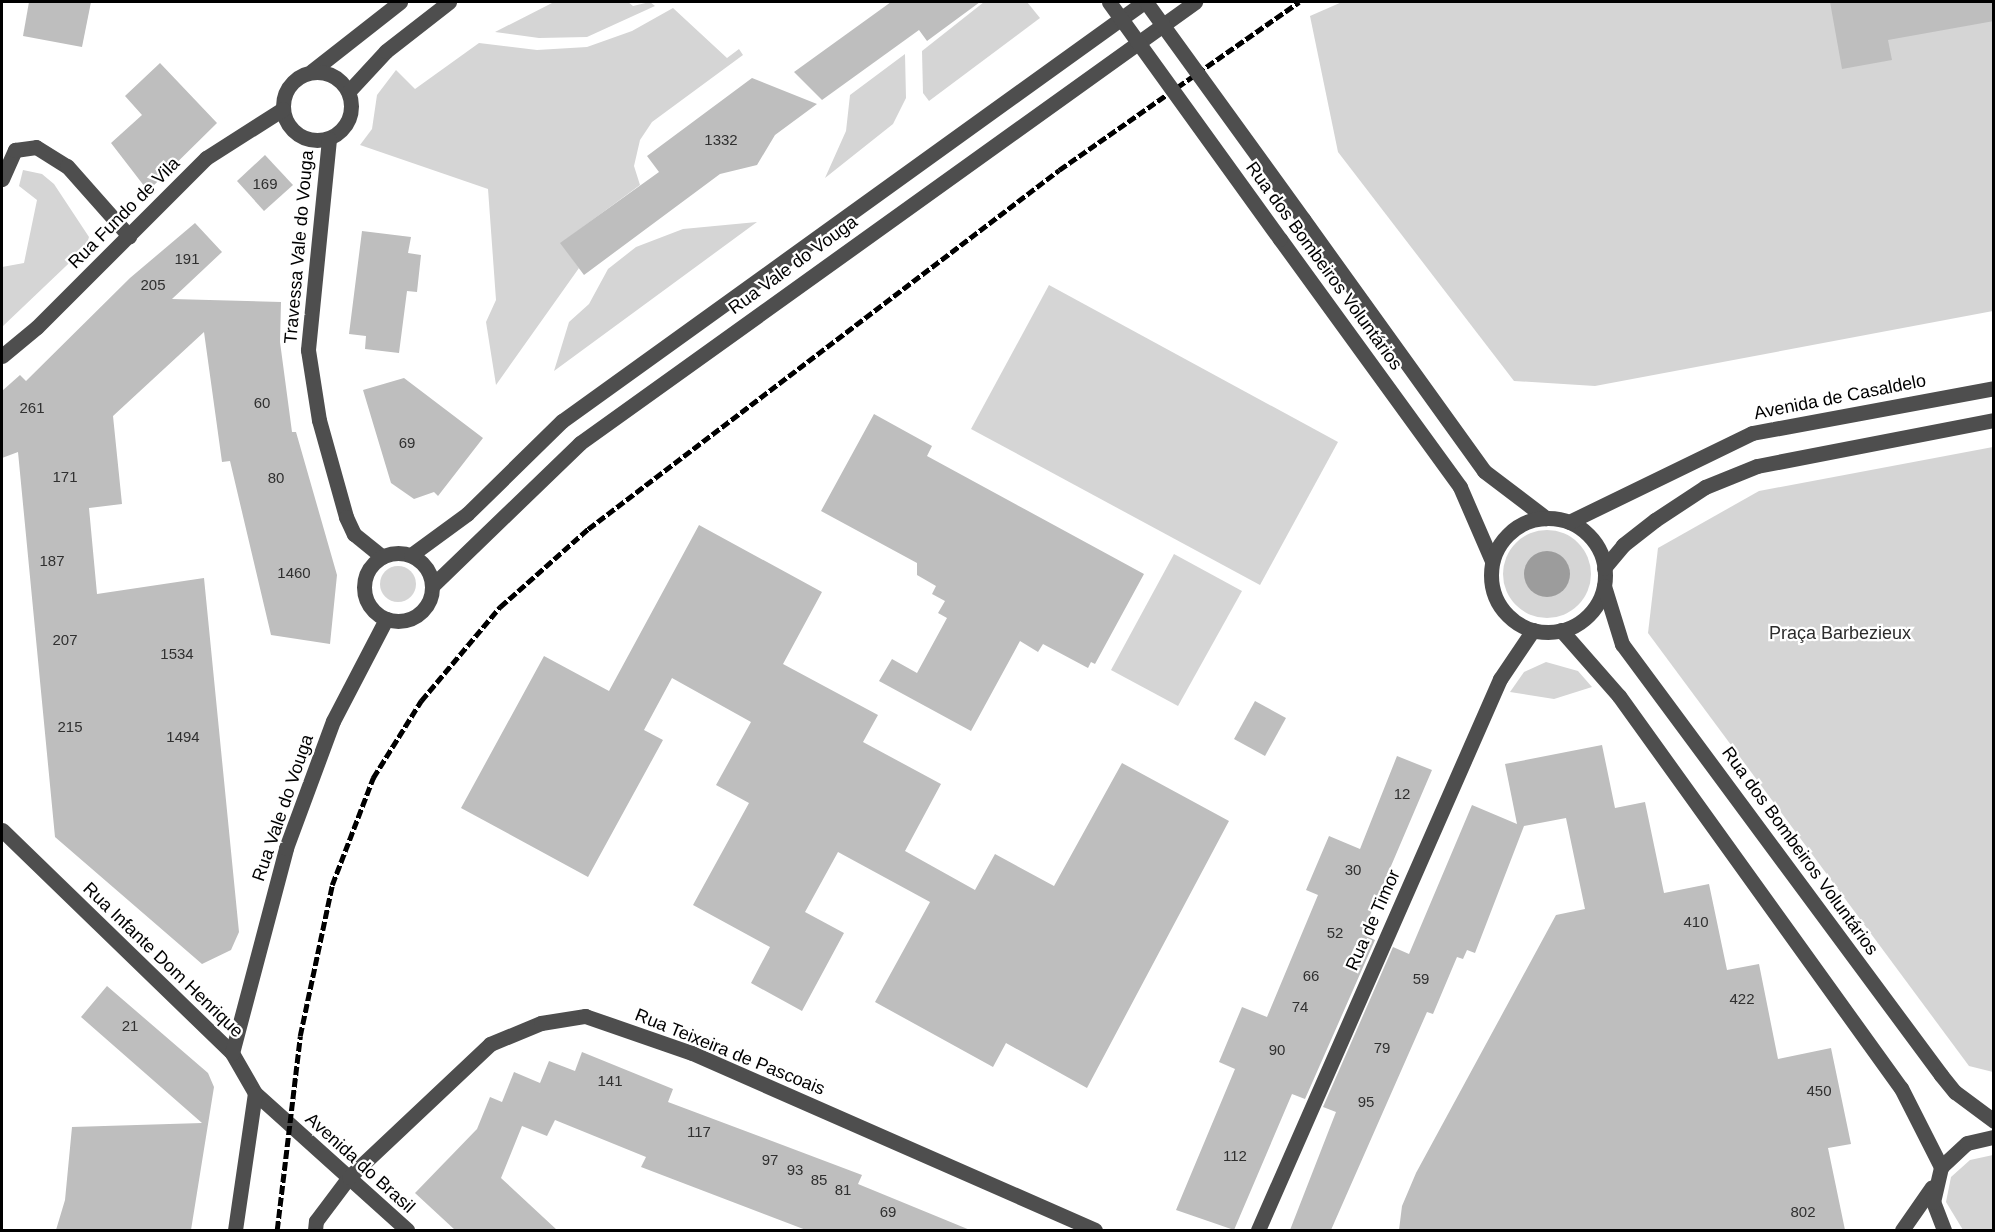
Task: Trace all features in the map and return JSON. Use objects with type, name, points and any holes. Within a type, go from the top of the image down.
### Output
[{"type":"street","points":[[312,71],[334,75],[348,91],[351,116],[329,139],[298,135],[283,109],[287,88],[400,2]]},
{"type":"street","points":[[348,91],[386,51],[449,2]]},
{"type":"street","name":"Rua dos Bombeiros Voluntários","points":[[1108,2],[1460,487],[1492,561],[1491,579],[1499,603],[1517,622],[1533,630],[1561,630],[1589,614],[1604,586]]},
{"type":"street","name":"Rua dos Bombeiros Voluntários","points":[[1145,2],[1484,471],[1546,518],[1569,522],[1593,540],[1604,568],[1604,586],[1622,644],[1941,1075],[1955,1092],[1994,1121]]},
{"type":"street","name":"Rua Vale do Vouga","points":[[411,555],[467,514],[562,421],[1145,2]]},
{"type":"street","name":"Rua Vale do Vouga","points":[[232,1053],[286,848],[333,722],[386,619],[415,618],[428,604],[433,585],[580,442],[1195,2]]},
{"type":"street","name":"Rua Fundo de Vila","points":[[2,356],[129,236],[206,158],[283,109]]},
{"type":"street","name":"Travessa Vale do Vouga","points":[[329,139],[308,350],[319,420],[346,517],[354,534],[382,557]]},
{"type":"street","points":[[2,179],[15,150],[36,147],[67,166],[129,236]]},
{"type":"street","name":"Avenida de Casaldelo","points":[[1569,522],[1752,433],[1994,388]]},
{"type":"street","points":[[1604,568],[1623,545],[1655,520],[1705,488],[1757,466],[1994,420]]},
{"type":"street","name":"Rua dos Bombeiros Voluntários","points":[[1492,561],[1511,530],[1546,518]]},
{"type":"street","points":[[386,619],[368,605],[364,595],[366,573],[382,557],[411,555],[427,567],[433,585]]},
{"type":"street","name":"Rua de Timor","points":[[1258,1230],[1500,679],[1533,630]]},
{"type":"street","points":[[1561,630],[1619,696],[1894,1078],[1941,1167]]},
{"type":"street","name":"Rua Infante Dom Henrique","points":[[2,830],[232,1053],[255,1093],[288,1125]]},
{"type":"street","name":"Rua Teixeira de Pascoais","points":[[315,1230],[316,1221],[349,1177],[490,1044],[541,1023],[585,1016],[692,1053],[1095,1230]]},
{"type":"street","points":[[236,1230],[255,1093]]},
{"type":"street","name":"Avenida do Brasil","points":[[288,1125],[407,1230]]},
{"type":"street","points":[[1902,1230],[1934,1184],[1941,1167],[1967,1143],[1994,1137]]},
{"type":"street","points":[[1934,1184],[1933,1203],[1944,1230]]},
{"type":"green space","points":[[554,2],[628,2],[633,6],[650,2],[655,6],[587,37],[539,38],[495,32]]},
{"type":"green space","points":[[984,2],[1027,2],[1040,18],[929,101],[923,93],[922,51]]},
{"type":"green space","points":[[1342,2],[1993,2],[1993,311],[1595,386],[1514,381],[1338,152],[1310,16]]},
{"type":"green space","points":[[673,8],[727,58],[739,49],[743,55],[652,122],[640,140],[634,166],[640,185],[561,243],[579,268],[496,385],[486,322],[496,300],[488,189],[360,145],[372,129],[377,95],[396,70],[415,89],[479,43],[537,50],[587,47],[632,31]]},
{"type":"green space","points":[[905,54],[906,98],[893,124],[825,178],[846,131],[850,95]]},
{"type":"green space","points":[[23,170],[42,174],[54,184],[89,237],[86,247],[2,327],[2,267],[24,263],[37,200],[19,186]]},
{"type":"green space","points":[[757,222],[554,371],[569,322],[589,304],[608,269],[636,247],[683,229]]},
{"type":"green space","points":[[1049,285],[1338,442],[1260,585],[971,429]]},
{"type":"green space","name":"Praça Barbezieux","points":[[1994,447],[1993,1072],[1969,1066],[1648,633],[1658,548],[1759,491]]},
{"type":"green space","points":[[1538,530],[1556,530],[1572,537],[1584,549],[1591,565],[1591,583],[1584,599],[1572,611],[1556,618],[1538,618],[1522,611],[1510,599],[1503,583],[1503,565],[1510,549],[1522,537]]},
{"type":"green space","points":[[1174,554],[1242,591],[1178,706],[1111,670]]},
{"type":"green space","points":[[398,566],[411,571],[416,584],[411,597],[398,602],[385,597],[380,584],[385,571]]},
{"type":"green space","points":[[1546,662],[1578,671],[1592,687],[1554,699],[1510,692],[1524,672]]},
{"type":"green space","points":[[1993,1155],[1993,1230],[1963,1230],[1946,1202],[1951,1177],[1970,1160]]},
{"type":"shaded area","points":[[1547,551],[1563,558],[1570,574],[1563,590],[1547,597],[1531,590],[1524,574],[1531,558]]},
{"type":"building","points":[[29,2],[91,2],[82,47],[23,36]]},
{"type":"building","points":[[891,2],[980,2],[927,41],[919,30],[822,100],[794,72]]},
{"type":"building","points":[[1830,2],[1994,2],[1994,21],[1888,40],[1892,60],[1842,69]]},
{"type":"building","points":[[160,63],[217,123],[148,191],[111,143],[142,115],[125,96]]},
{"type":"building","points":[[752,78],[817,104],[775,135],[757,165],[720,174],[584,275],[560,243],[659,172],[647,156]]},
{"type":"building","points":[[265,155],[293,185],[264,211],[237,181]]},
{"type":"building","points":[[195,223],[222,252],[172,299],[281,302],[280,342],[292,432],[296,432],[337,575],[330,644],[271,635],[230,461],[222,462],[204,332],[113,416],[122,504],[89,508],[97,594],[204,578],[239,932],[231,950],[202,964],[55,837],[18,452],[2,458],[2,391],[20,375],[26,381],[130,278]]},
{"type":"building","points":[[362,231],[411,237],[408,253],[421,255],[417,292],[407,291],[399,353],[365,349],[366,336],[349,334]]},
{"type":"building","points":[[404,378],[483,438],[438,496],[434,492],[414,499],[391,483],[363,390]]},
{"type":"building","points":[[874,414],[932,446],[927,456],[1144,574],[1095,664],[1091,662],[1088,668],[1043,644],[1038,652],[1020,641],[971,731],[879,681],[892,659],[917,673],[947,618],[938,613],[945,601],[932,594],[936,586],[917,575],[917,563],[821,511]]},
{"type":"building","points":[[699,525],[822,592],[783,664],[878,715],[863,742],[941,784],[905,851],[975,890],[995,854],[1054,886],[1122,763],[1229,821],[1087,1088],[1006,1043],[993,1067],[875,1002],[930,902],[838,852],[805,912],[844,933],[802,1011],[751,983],[770,947],[693,905],[749,803],[716,785],[751,722],[672,678],[644,730],[663,740],[588,877],[461,808],[544,656],[609,691]]},
{"type":"building","points":[[1255,701],[1286,718],[1265,756],[1234,739]]},
{"type":"building","points":[[1602,745],[1615,808],[1645,802],[1664,893],[1709,884],[1727,970],[1759,964],[1778,1059],[1831,1048],[1851,1144],[1828,1148],[1845,1230],[1399,1230],[1402,1206],[1416,1173],[1556,915],[1585,909],[1566,818],[1524,826],[1475,953],[1467,950],[1463,959],[1457,957],[1433,1014],[1427,1012],[1331,1230],[1290,1230],[1336,1112],[1323,1107],[1393,947],[1409,954],[1472,805],[1517,824],[1505,764]]},
{"type":"building","points":[[1397,756],[1432,770],[1362,934],[1375,940],[1305,1099],[1292,1094],[1234,1230],[1176,1210],[1235,1069],[1219,1062],[1242,1007],[1267,1017],[1318,895],[1306,890],[1329,836],[1360,849]]},
{"type":"building","points":[[107,986],[208,1073],[214,1087],[191,1230],[56,1230],[65,1200],[72,1127],[202,1123],[81,1017]]},
{"type":"building","points":[[582,1052],[673,1089],[668,1102],[862,1175],[858,1184],[970,1230],[806,1230],[641,1167],[646,1157],[555,1120],[547,1136],[522,1126],[501,1178],[557,1230],[455,1230],[415,1193],[477,1129],[490,1097],[502,1102],[514,1072],[540,1083],[549,1061],[575,1071]]},
{"type":"railway","points":[[277,1230],[300,1036],[332,885],[373,778],[421,701],[500,607],[588,529],[1059,170],[1299,2]]}]
